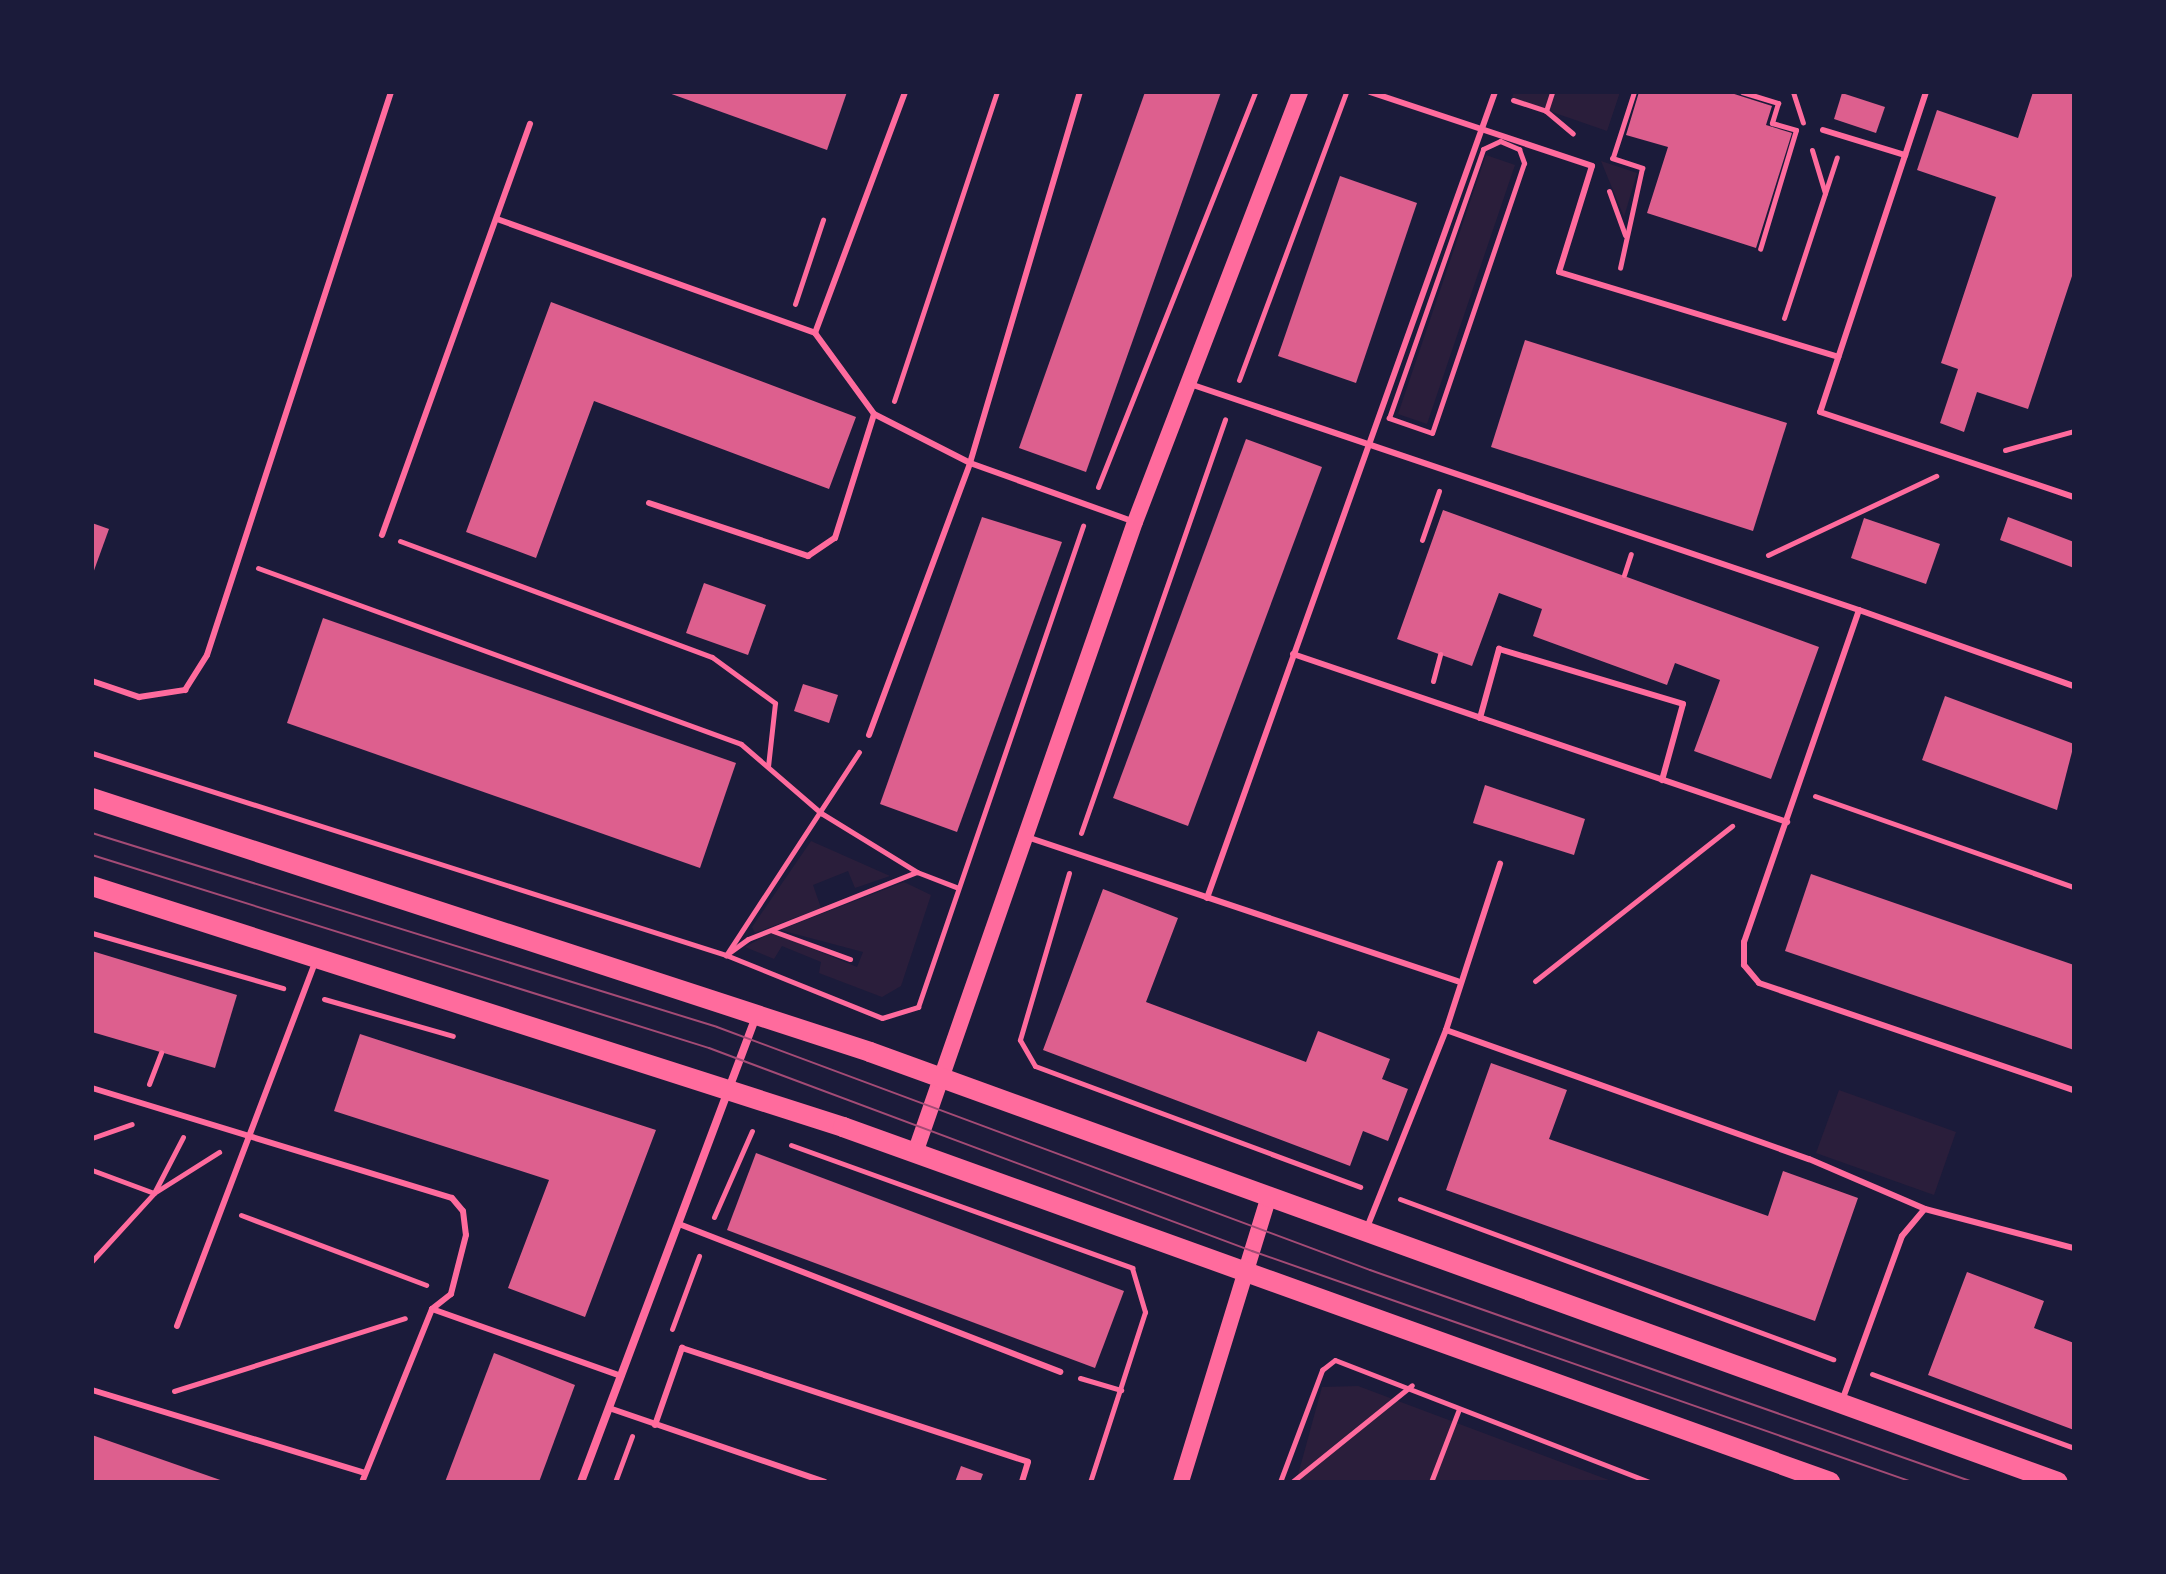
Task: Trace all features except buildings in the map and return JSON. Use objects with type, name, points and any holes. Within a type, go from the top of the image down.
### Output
[{"type":"main road","points":[[915,1153],[1135,522],[1300,92]]},
{"type":"main road","points":[[92,798],[757,1013],[941,1077],[1268,1199],[2058,1482]]},
{"type":"main road","points":[[92,886],[317,955],[730,1089],[915,1153],[1244,1276],[1830,1482]]},
{"type":"main road","points":[[1181,1482],[1268,1199]]},
{"type":"street","points":[[581,1482],[757,1013]]},
{"type":"lane","points":[[92,681],[139,697],[185,690],[207,655],[391,92]]},
{"type":"lane","points":[[815,333],[905,92]]},
{"type":"lane","points":[[869,735],[970,463],[1080,92]]},
{"type":"lane","points":[[1370,92],[1483,127],[1592,166],[1559,272],[1838,357]]},
{"type":"lane","points":[[1207,898],[1293,654],[1372,446],[1495,92]]},
{"type":"lane","points":[[1926,92],[1820,412],[2074,497]]},
{"type":"lane","points":[[382,535],[530,124]]},
{"type":"lane","points":[[1823,130],[1905,155]]},
{"type":"lane","points":[[497,219],[815,333],[874,414],[970,463],[1135,522]]},
{"type":"lane","points":[[1190,384],[1739,568],[2074,686]]},
{"type":"lane","points":[[649,503],[808,556],[835,538],[874,414]]},
{"type":"lane","points":[[1859,610],[1799,791],[1744,942],[1744,965],[1759,983],[2074,1090]]},
{"type":"lane","points":[[1480,718],[1499,649],[1683,704],[1662,780]]},
{"type":"lane","points":[[1293,654],[1787,822]]},
{"type":"lane","points":[[1027,837],[1458,981]]},
{"type":"lane","points":[[1365,1233],[1446,1030],[1458,981],[1500,864]]},
{"type":"lane","points":[[177,1326],[305,994],[317,955]]},
{"type":"lane","points":[[1446,1030],[1809,1159],[1925,1209],[2074,1248]]},
{"type":"lane","points":[[92,1088],[249,1133],[452,1198],[466,1235],[451,1294],[432,1309],[362,1482]]},
{"type":"lane","points":[[1840,1406],[1902,1236],[1925,1209]]},
{"type":"lane","points":[[679,1224],[1060,1372]]},
{"type":"lane","points":[[432,1309],[621,1376]]},
{"type":"lane","points":[[655,1425],[682,1348],[1028,1462],[1022,1482]]},
{"type":"lane","points":[[92,1390],[365,1473]]},
{"type":"lane","points":[[609,1408],[825,1482]]},
{"type":"path","points":[[887,421],[997,92]]},
{"type":"path","points":[[92,753],[726,955],[882,1018],[918,1007],[956,887],[1090,506],[1255,92]]},
{"type":"path","points":[[1346,92],[1233,397],[1074,853],[1020,1040],[1035,1066],[2074,1448]]},
{"type":"path","points":[[1546,111],[1552,92]]},
{"type":"path","points":[[1612,158],[1634,92]]},
{"type":"path","points":[[1742,92],[1778,103],[1772,123],[1796,130]]},
{"type":"path","points":[[1760,249],[1801,116]]},
{"type":"path","points":[[1780,331],[1843,137]]},
{"type":"path","points":[[1500,141],[1519,149],[1524,163],[1432,433],[1389,418],[1483,149],[1500,141]]},
{"type":"path","points":[[1630,280],[1619,270],[1642,168]]},
{"type":"path","points":[[789,324],[823,220]]},
{"type":"path","points":[[1739,568],[1968,461],[2074,431]]},
{"type":"path","points":[[1422,540],[1446,471]]},
{"type":"path","points":[[382,535],[712,657],[775,703],[768,767]]},
{"type":"path","points":[[238,561],[741,744],[821,813],[917,872],[956,887]]},
{"type":"path","points":[[726,955],[869,735]]},
{"type":"path","points":[[1799,791],[2074,887]]},
{"type":"path","points":[[1535,981],[1752,810]]},
{"type":"path","points":[[726,955],[772,930],[917,872]]},
{"type":"path","points":[[772,930],[850,959]]},
{"type":"path","points":[[92,933],[458,1038]]},
{"type":"path","points":[[142,1103],[161,1052]]},
{"type":"path","points":[[154,1193],[192,1118]]},
{"type":"path","points":[[712,1221],[748,1129],[762,1134]]},
{"type":"path","points":[[92,1261],[154,1193],[249,1133]]},
{"type":"path","points":[[776,1139],[1132,1268],[1145,1312],[1090,1482]]},
{"type":"path","points":[[92,1170],[154,1193]]},
{"type":"path","points":[[221,1207],[451,1294]]},
{"type":"path","points":[[135,1403],[432,1309]]},
{"type":"path","points":[[1280,1482],[1322,1370],[1335,1360],[1412,1385],[1459,1409],[1650,1482]]},
{"type":"path","points":[[1060,1372],[1121,1390]]},
{"type":"path","points":[[1292,1482],[1412,1385]]},
{"type":"path","points":[[1431,1482],[1459,1409]]},
{"type":"shaded area","points":[[1514,92],[1620,92],[1607,131],[1512,98]]},
{"type":"shaded area","points":[[1486,155],[1515,165],[1427,424],[1398,414]]},
{"type":"shaded area","points":[[1601,161],[1637,173],[1624,217]]},
{"type":"shaded area","points":[[811,841],[890,876],[855,888],[848,871],[813,885],[821,908],[755,933],[752,927]]},
{"type":"shaded area","points":[[904,882],[931,895],[901,986],[882,997],[819,973],[821,962],[782,946],[774,959],[745,947],[772,932],[857,967],[863,952],[780,930]]},
{"type":"shaded area","points":[[1839,1090],[1956,1132],[1934,1195],[1816,1153]]},
{"type":"shaded area","points":[[1358,1386],[1614,1482],[1296,1482],[1322,1387]]},
{"type":"tram line","points":[[92,833],[717,1027],[1370,1270],[1973,1482]]},
{"type":"tram line","points":[[92,855],[709,1048],[1252,1251],[1912,1482]]}]
